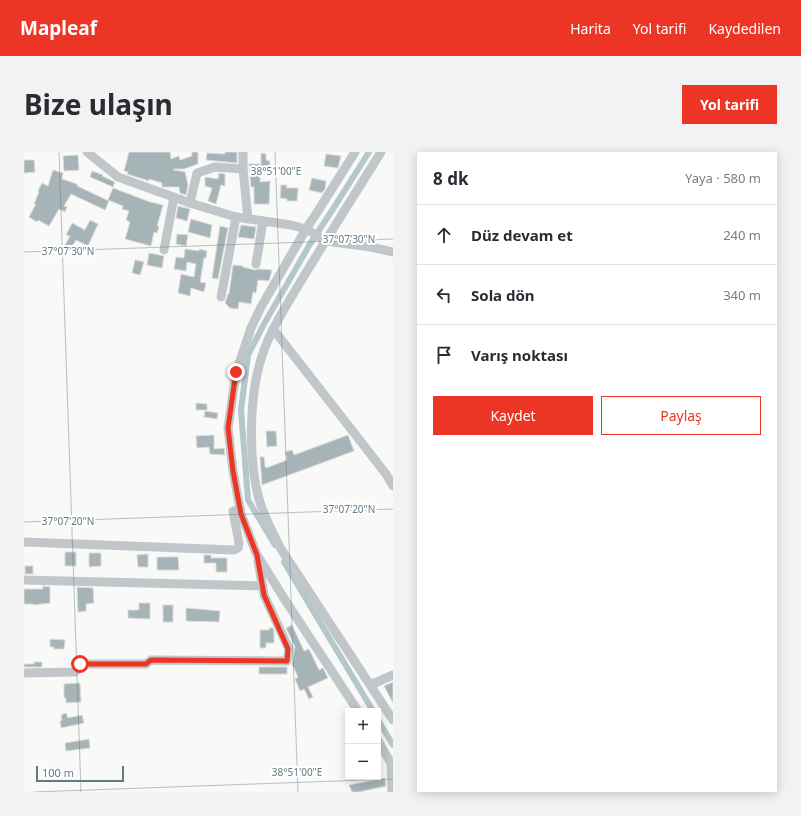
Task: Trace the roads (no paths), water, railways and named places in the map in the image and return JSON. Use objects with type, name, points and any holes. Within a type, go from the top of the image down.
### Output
[{"type":"street","points":[[87,152],[118,177],[190,204],[248,219],[291,225],[307,230],[326,240],[393,252]]},
{"type":"street","points":[[244,152],[243,169],[248,219]]},
{"type":"street","points":[[24,673],[75,672],[80,664],[146,664],[151,660],[287,661],[288,649],[264,595],[257,555],[240,509],[233,471],[228,428],[236,372],[251,328],[261,307],[355,152]]},
{"type":"street","points":[[381,152],[273,329],[262,356],[256,383],[253,406],[252,442],[254,473],[259,499],[269,525],[281,549],[393,720]]},
{"type":"street","points":[[190,204],[197,173],[215,167],[243,169]]},
{"type":"street","points":[[164,250],[174,197]]},
{"type":"street","points":[[221,297],[236,216]]},
{"type":"street","points":[[256,264],[263,221]]},
{"type":"street","points":[[273,329],[386,474],[393,486]]},
{"type":"street","points":[[24,542],[234,550],[238,548],[240,542],[233,511],[240,509]]},
{"type":"street","points":[[257,555],[356,708]]},
{"type":"street","points":[[24,580],[263,586]]},
{"type":"street","points":[[370,685],[393,675]]},
{"type":"street","points":[[380,744],[391,764],[392,792]]},
{"type":"waterway","points":[[275,545],[248,500],[241,410],[248,355],[310,244],[369,152]]},
{"type":"waterway","points":[[284,562],[371,708]]},
{"type":"waterway","points":[[381,725],[393,745]]}]
